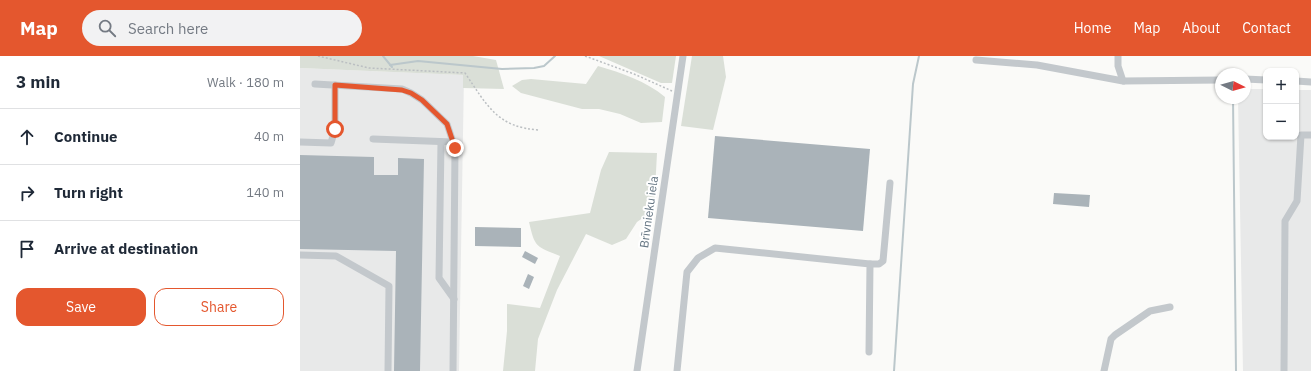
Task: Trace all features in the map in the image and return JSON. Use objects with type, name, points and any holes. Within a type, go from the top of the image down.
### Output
[{"type":"street","name":"Brīvnieku iela","points":[[637,371],[683,56]]},
{"type":"street","points":[[1118,56],[1118,66],[1123,81]]},
{"type":"street","points":[[976,60],[1037,65],[1123,81],[1215,80]]},
{"type":"street","points":[[1251,79],[1263,80]]},
{"type":"street","points":[[1299,81],[1311,82]]},
{"type":"street","points":[[315,84],[402,90],[411,93],[422,100],[447,124],[455,148],[453,371]]},
{"type":"street","points":[[300,142],[331,142],[335,129],[335,85]]},
{"type":"street","points":[[1284,371],[1285,221],[1297,201],[1300,135],[1311,135]]},
{"type":"street","points":[[374,139],[453,142]]},
{"type":"street","points":[[441,142],[439,278],[454,299]]},
{"type":"street","points":[[678,371],[687,272],[698,258],[715,248],[879,264],[883,261],[890,184]]},
{"type":"street","points":[[300,255],[336,256],[389,286],[388,371]]},
{"type":"street","points":[[868,352],[870,264]]},
{"type":"street","points":[[1104,371],[1112,340],[1115,336],[1150,311],[1170,307]]},
{"type":"path","points":[[318,56],[370,68],[465,73],[493,112],[505,122],[527,130],[540,130]]},
{"type":"path","points":[[585,56],[628,72],[677,93]]},
{"type":"shaded area","points":[[300,56],[473,56],[496,60],[504,89],[463,88],[463,75],[300,68]]},
{"type":"shaded area","points":[[599,56],[676,56],[672,83],[661,83]]},
{"type":"shaded area","points":[[692,56],[723,56],[726,77],[713,130],[681,126]]},
{"type":"shaded area","points":[[598,66],[642,82],[658,91],[665,97],[662,122],[641,123],[620,114],[599,109],[582,109],[521,93],[512,86],[522,80],[531,79],[586,84]]},
{"type":"shaded area","points":[[300,68],[464,75],[459,371],[300,371]]},
{"type":"shaded area","points":[[1251,89],[1263,89],[1263,140],[1299,140],[1299,90],[1311,90],[1311,371],[1243,371],[1238,104],[1251,104]]},
{"type":"shaded area","points":[[609,152],[657,153],[654,210],[637,222],[626,239],[612,245],[586,234],[557,290],[538,339],[535,371],[503,371],[507,331],[507,304],[540,308],[560,256],[541,248],[535,242],[529,222],[590,213],[601,170]]},
{"type":"building","points":[[715,136],[870,149],[863,231],[708,218]]},
{"type":"building","points":[[300,155],[374,157],[374,175],[398,175],[398,158],[424,159],[420,371],[394,371],[396,251],[300,249]]},
{"type":"building","points":[[1054,193],[1090,195],[1089,207],[1053,204]]},
{"type":"building","points":[[475,227],[521,228],[521,247],[475,246]]},
{"type":"building","points":[[525,251],[538,258],[535,264],[522,257]]},
{"type":"building","points":[[528,274],[534,277],[529,289],[523,286]]},
{"type":"waterway","points":[[383,56],[392,67]]},
{"type":"waterway","points":[[390,65],[418,61],[502,69],[534,68],[544,66],[555,56]]},
{"type":"waterway","points":[[894,371],[913,84],[919,56]]},
{"type":"waterway","points":[[1233,104],[1236,371]]},
{"type":"route","points":[[335,129],[335,85],[402,90],[411,93],[422,100],[447,124],[455,148]]}]
